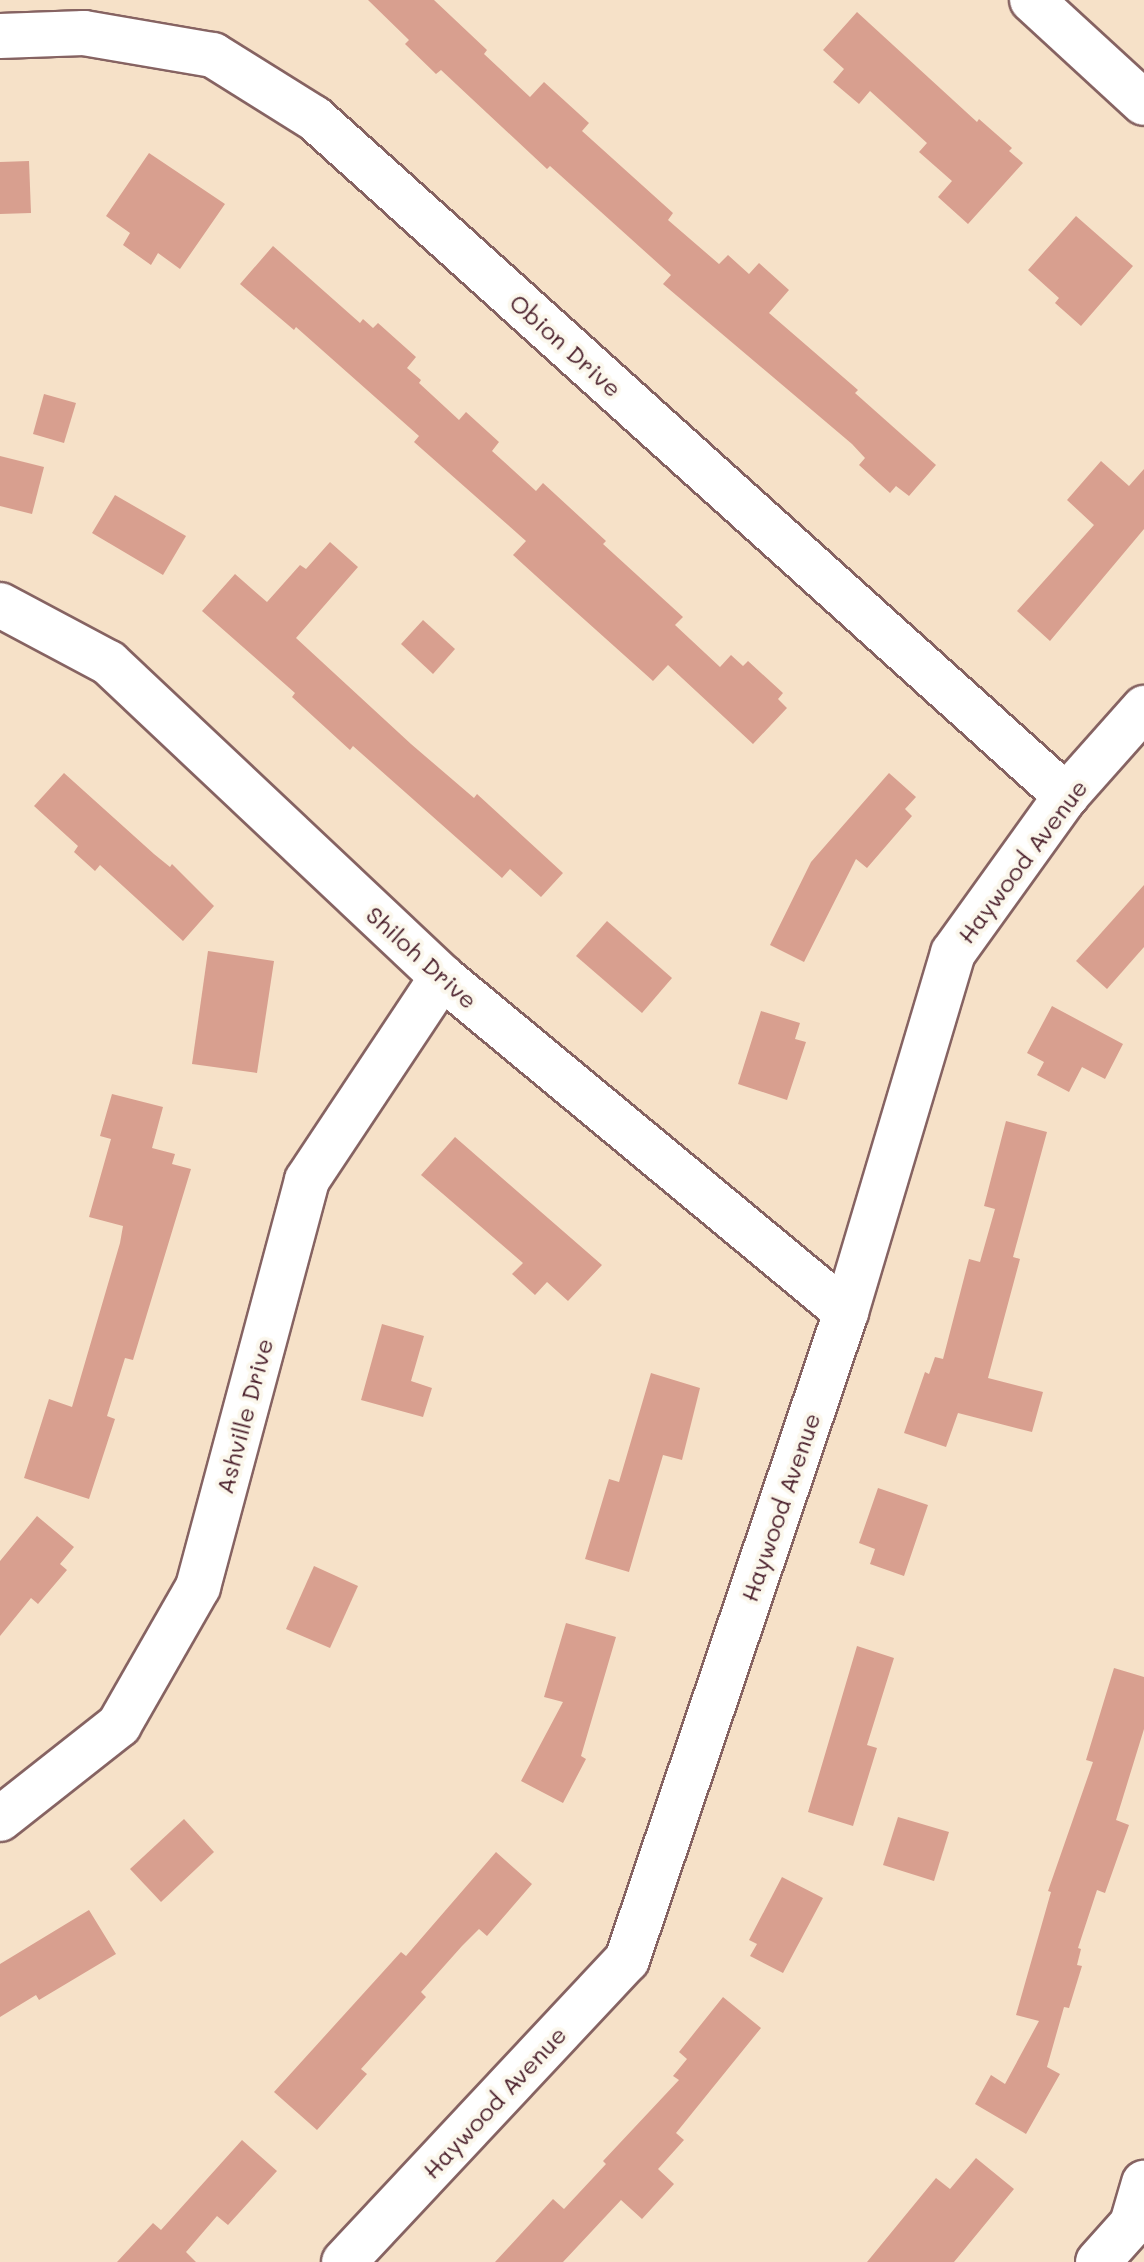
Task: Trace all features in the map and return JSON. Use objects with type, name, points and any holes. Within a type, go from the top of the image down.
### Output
[{"type":"street","points":[[1032,0],[1144,103]]},
{"type":"street","name":"Obion Drive","points":[[0,36],[84,33],[213,55],[314,118],[1066,796]]},
{"type":"street","name":"Shiloh Drive","points":[[0,605],[109,663],[442,977],[846,1312]]},
{"type":"street","name":"Haywood Avenue","points":[[344,2262],[627,1960],[846,1312],[953,953],[1066,796],[1144,708]]},
{"type":"street","name":"Ashville Drive","points":[[0,1819],[119,1725],[198,1587],[307,1180],[442,977]]},
{"type":"street","points":[[1098,2262],[1140,2209]]},
{"type":"building","points":[[368,0],[434,0],[487,50],[484,54],[530,97],[544,82],[589,123],[582,131],[673,213],[668,220],[719,264],[728,255],[749,274],[759,263],[789,290],[769,313],[858,390],[855,393],[936,465],[909,496],[896,486],[890,493],[859,465],[865,458],[852,444],[663,284],[671,275],[550,166],[547,169],[441,70],[436,74],[405,44],[409,40]]},
{"type":"building","points":[[857,12],[977,122],[979,119],[1012,148],[1009,151],[1023,163],[968,224],[938,197],[952,181],[919,152],[927,143],[870,91],[859,104],[833,82],[844,69],[823,50]]},
{"type":"building","points":[[149,153],[225,204],[180,269],[158,253],[151,265],[123,245],[130,233],[106,216]]},
{"type":"building","points":[[29,161],[31,213],[0,214],[0,162]]},
{"type":"building","points":[[1076,216],[1133,266],[1081,326],[1055,303],[1059,298],[1028,270]]},
{"type":"building","points":[[273,246],[360,323],[363,319],[373,328],[378,323],[416,357],[407,368],[421,380],[419,383],[459,420],[466,412],[499,442],[492,451],[536,491],[543,483],[606,541],[603,544],[683,617],[675,625],[720,667],[731,655],[743,666],[748,661],[783,693],[778,699],[787,708],[753,744],[668,665],[653,681],[557,595],[513,555],[526,541],[414,442],[419,436],[296,327],[294,330],[240,284]]},
{"type":"building","points":[[44,394],[76,403],[64,443],[33,434]]},
{"type":"building","points":[[0,456],[44,467],[32,514],[0,506]]},
{"type":"building","points":[[1101,461],[1129,486],[1144,469],[1144,529],[1050,641],[1017,611],[1094,525],[1067,500]]},
{"type":"building","points":[[115,495],[186,536],[163,575],[92,533]]},
{"type":"building","points":[[330,542],[358,567],[296,638],[411,744],[474,798],[477,794],[563,873],[541,897],[510,869],[502,878],[353,746],[350,750],[292,697],[295,693],[202,611],[235,574],[267,602],[300,565],[306,569]]},
{"type":"building","points":[[423,620],[455,649],[433,674],[401,644]]},
{"type":"building","points":[[64,773],[154,854],[170,867],[172,864],[214,906],[183,941],[100,865],[95,871],[74,852],[78,846],[34,806]]},
{"type":"building","points":[[889,773],[916,797],[905,809],[912,816],[867,868],[856,859],[804,962],[770,945],[811,862]]},
{"type":"building","points":[[1144,885],[1144,947],[1107,989],[1076,961]]},
{"type":"building","points":[[607,921],[672,978],[642,1013],[576,956]]},
{"type":"building","points":[[208,951],[274,961],[257,1073],[192,1064]]},
{"type":"building","points":[[1052,1006],[1123,1044],[1105,1079],[1082,1067],[1069,1092],[1037,1075],[1044,1062],[1027,1053]]},
{"type":"building","points":[[761,1011],[800,1023],[795,1039],[806,1042],[787,1100],[738,1084]]},
{"type":"building","points":[[112,1094],[163,1107],[152,1148],[175,1154],[172,1164],[191,1169],[133,1360],[125,1358],[107,1416],[115,1419],[89,1499],[24,1478],[49,1399],[72,1407],[120,1243],[123,1226],[89,1217],[111,1139],[100,1136]]},
{"type":"building","points":[[1006,1121],[1047,1132],[1013,1257],[1020,1259],[988,1378],[1043,1392],[1032,1432],[958,1413],[946,1447],[904,1433],[925,1372],[929,1374],[935,1357],[943,1359],[969,1259],[980,1262],[995,1209],[984,1206]]},
{"type":"building","points":[[455,1137],[602,1265],[568,1301],[547,1282],[535,1295],[512,1274],[523,1263],[421,1175]]},
{"type":"building","points":[[382,1324],[424,1336],[411,1381],[432,1388],[423,1417],[361,1400]]},
{"type":"building","points":[[651,1373],[700,1388],[682,1460],[663,1455],[629,1572],[585,1559],[609,1479],[619,1482]]},
{"type":"building","points":[[878,1488],[928,1505],[904,1576],[870,1564],[875,1549],[859,1543]]},
{"type":"building","points":[[37,1516],[74,1547],[60,1564],[67,1570],[38,1604],[31,1598],[0,1636],[0,1561]]},
{"type":"building","points":[[314,1566],[358,1586],[330,1648],[286,1629]]},
{"type":"building","points":[[566,1623],[616,1637],[581,1756],[586,1759],[563,1803],[521,1781],[563,1702],[544,1697]]},
{"type":"building","points":[[857,1646],[894,1658],[867,1745],[877,1748],[853,1826],[808,1812]]},
{"type":"building","points":[[1114,1668],[1144,1677],[1144,1729],[1116,1820],[1129,1825],[1105,1893],[1097,1890],[1078,1948],[1081,1949],[1077,1965],[1082,1966],[1069,2008],[1064,2007],[1047,2067],[1060,2074],[1026,2134],[975,2104],[991,2075],[1005,2084],[1039,2021],[1016,2015],[1051,1892],[1048,1891],[1093,1762],[1086,1760]]},
{"type":"building","points":[[898,1817],[949,1832],[934,1881],[883,1865]]},
{"type":"building","points":[[184,1819],[214,1852],[161,1902],[130,1869]]},
{"type":"building","points":[[496,1852],[532,1884],[487,1936],[479,1929],[421,1992],[426,1997],[361,2069],[367,2074],[317,2130],[274,2092],[401,1952],[406,1956]]},
{"type":"building","points":[[782,1877],[823,1898],[783,1973],[750,1956],[757,1944],[749,1940]]},
{"type":"building","points":[[89,1910],[116,1954],[39,2000],[36,1995],[0,2017],[0,1964]]},
{"type":"building","points":[[723,1997],[761,2028],[676,2133],[684,2140],[658,2169],[674,2184],[642,2219],[621,2200],[563,2262],[495,2262],[553,2199],[564,2209],[606,2164],[603,2161],[679,2080],[673,2076],[687,2059],[679,2052]]},
{"type":"building","points":[[242,2140],[277,2171],[228,2225],[217,2216],[186,2252],[196,2262],[117,2262],[153,2223],[161,2230]]},
{"type":"building","points":[[976,2158],[1014,2189],[954,2262],[867,2262],[936,2178],[950,2189]]}]
